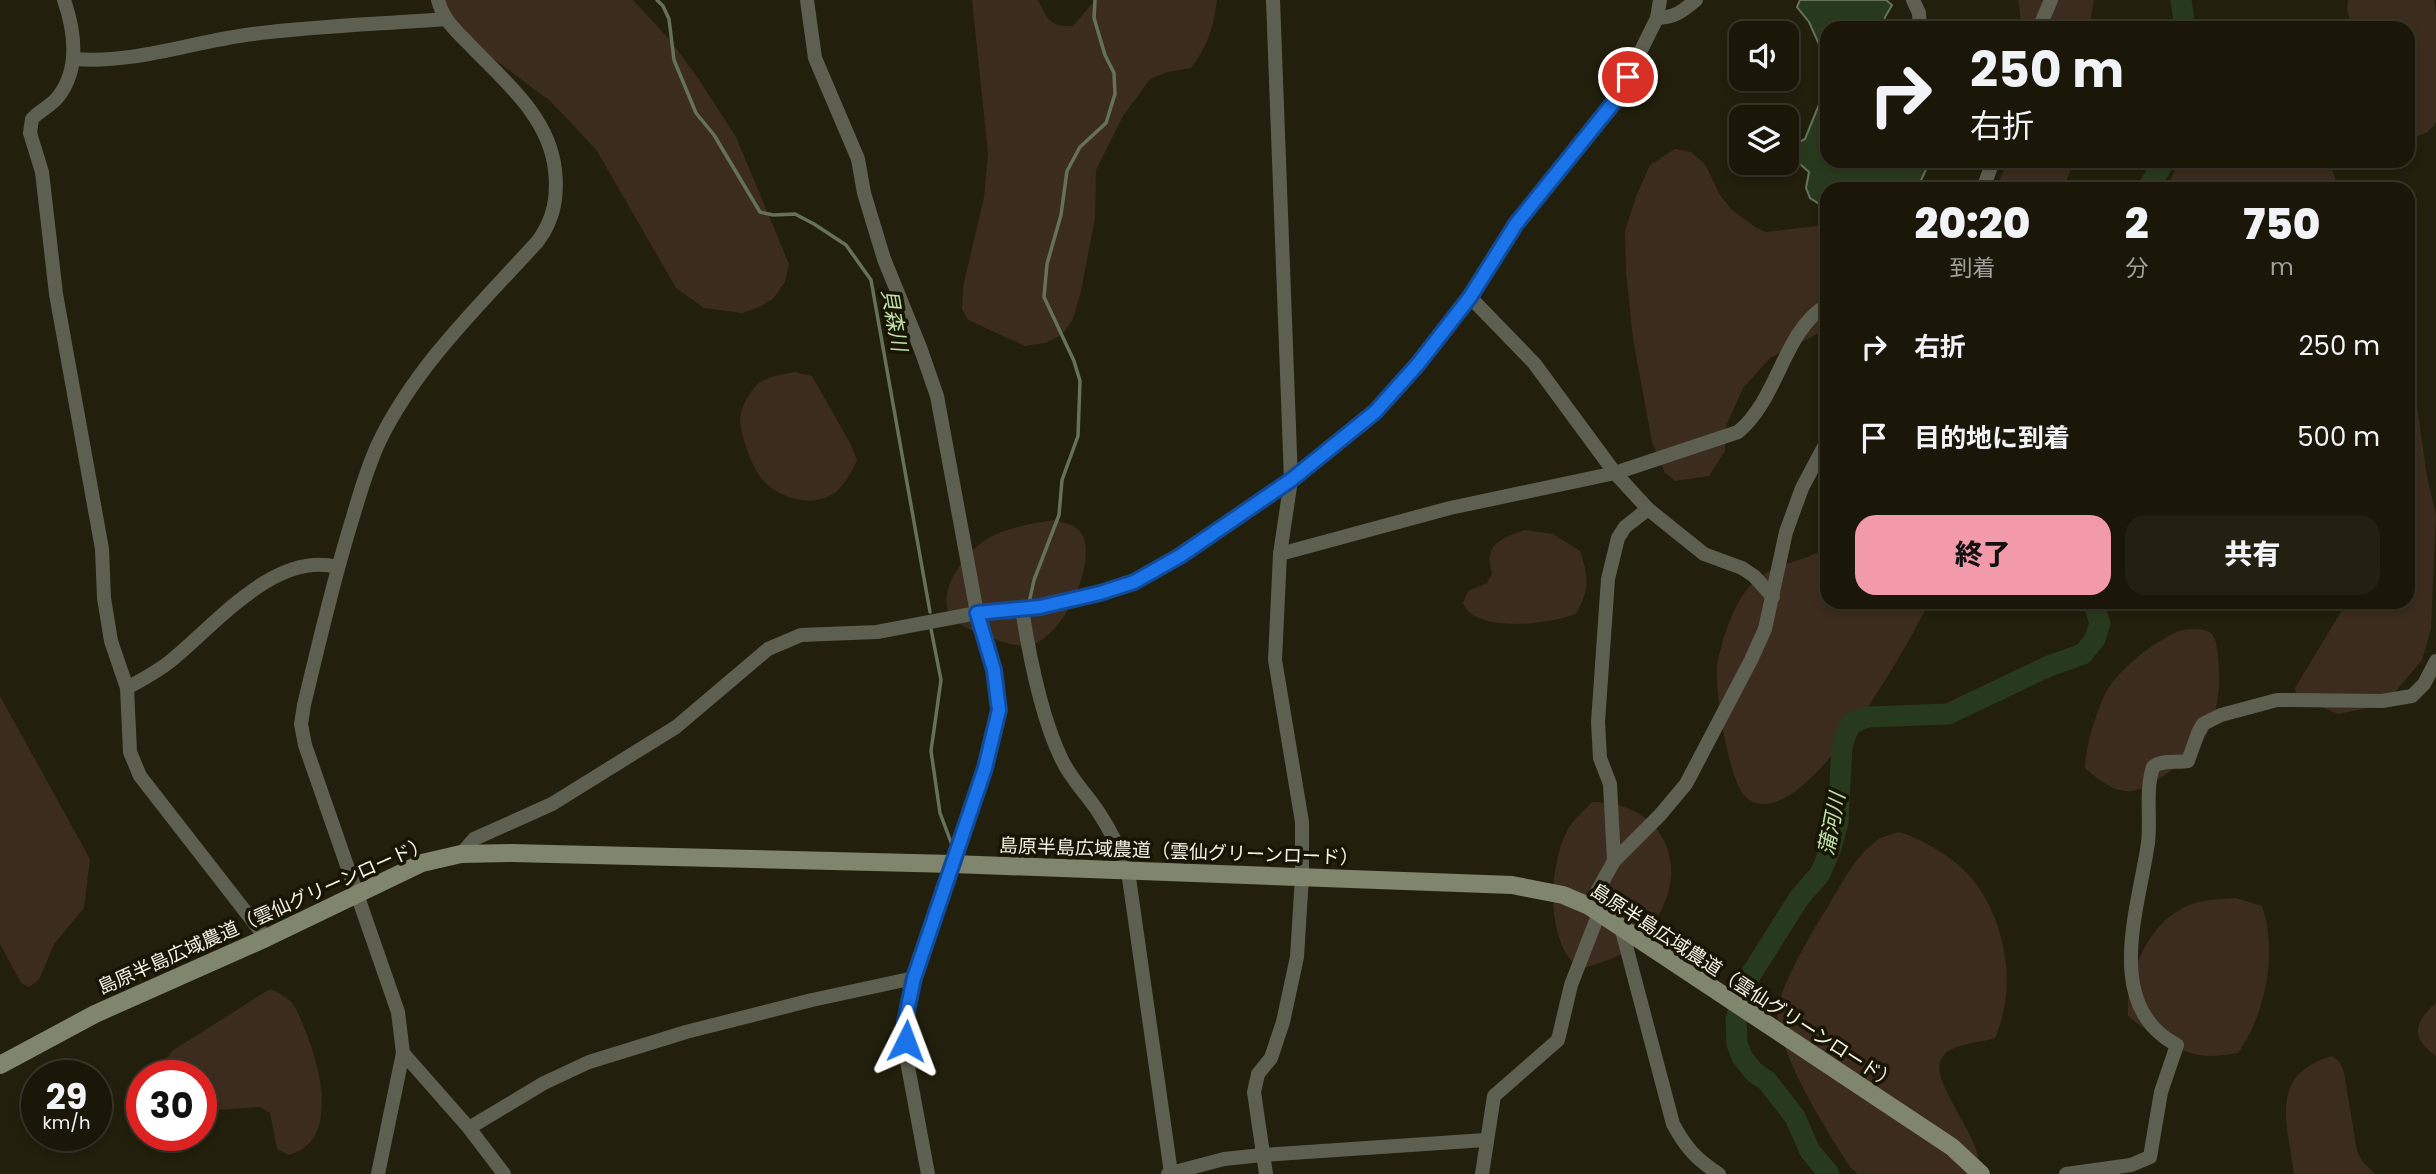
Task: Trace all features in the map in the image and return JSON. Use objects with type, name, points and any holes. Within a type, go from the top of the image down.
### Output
[{"type":"street","points":[[64,0],[75,59],[56,99],[32,119],[30,133],[42,172],[56,294],[102,549],[104,598],[111,641],[127,688],[130,752],[140,776],[266,937]]},
{"type":"street","points":[[378,1174],[403,1053],[398,1012],[305,746],[301,724],[337,567],[364,480],[380,440],[434,355],[548,227],[554,211],[557,185],[553,156],[542,126],[523,101],[445,19],[438,0]]},
{"type":"street","points":[[807,0],[815,58],[858,159],[864,193],[884,259],[937,396],[977,613],[994,670],[999,710],[985,768],[914,978],[905,1021],[907,1061],[928,1174]]},
{"type":"street","points":[[1266,1174],[1254,1092],[1258,1074],[1271,1058],[1283,1022],[1297,957],[1302,877],[1302,822],[1275,660],[1280,554],[1291,480],[1273,0]]},
{"type":"street","points":[[461,854],[474,839],[552,804],[676,727],[768,649],[801,635],[877,632],[977,613],[1040,607],[1134,582],[1180,556],[1291,480],[1375,412],[1418,364],[1470,297],[1516,224],[1618,97],[1657,18],[1660,0]]},
{"type":"street","points":[[1657,18],[1669,18],[1680,13],[1696,0]]},
{"type":"street","points":[[1913,0],[1920,21]]},
{"type":"street","points":[[2042,21],[2052,0]]},
{"type":"street","points":[[75,59],[95,61],[124,58],[253,34],[445,19]]},
{"type":"street","points":[[1470,297],[1534,363],[1615,473],[1648,509],[1704,554],[1742,568],[1754,576],[1773,597]]},
{"type":"street","points":[[1280,554],[1450,508],[1615,473],[1738,432],[1752,421],[1803,325],[1820,309]]},
{"type":"street","points":[[1482,1174],[1485,1140],[1494,1096],[1558,1040],[1571,985],[1604,876],[1614,861],[1660,815],[1686,784],[1751,660],[1765,629],[1790,521],[1802,488],[1820,454]]},
{"type":"street","points":[[1614,861],[1610,784],[1600,758],[1598,722],[1608,579],[1618,538],[1625,527],[1648,509]]},
{"type":"street","points":[[127,688],[174,659],[237,601],[286,572],[306,565],[337,567]]},
{"type":"street","points":[[1022,609],[1028,649],[1053,738],[1075,784],[1098,810],[1114,837],[1128,871],[1169,1174],[1224,1159],[1485,1140]]},
{"type":"street","points":[[2066,1174],[2131,1165],[2150,1157],[2161,1092],[2177,1045],[2150,1023],[2136,1001],[2131,972],[2135,906],[2148,841],[2153,767],[2156,764],[2188,761],[2203,724],[2221,715],[2277,700],[2382,701],[2412,695],[2424,684],[2436,661]]},
{"type":"street","name":"島原半島広域農道（雲仙グリーンロード）","points":[[0,1065],[95,1014],[422,863],[461,854],[953,864],[1512,885],[1563,895],[1594,910],[1952,1147],[1981,1174]]},
{"type":"street","points":[[1621,927],[1673,1124],[1683,1142],[1699,1161],[1719,1174]]},
{"type":"street","points":[[469,1128],[544,1083],[589,1062],[686,1032],[914,978]]},
{"type":"street","points":[[403,1053],[469,1128],[504,1174]]},
{"type":"shaded area","points":[[440,0],[633,0],[669,39],[736,137],[789,264],[785,282],[773,299],[742,313],[704,308],[676,288],[597,151],[550,101],[494,59],[437,24]]},
{"type":"shaded area","points":[[972,0],[1038,0],[1054,23],[1073,26],[1095,0],[1217,0],[1209,36],[1191,68],[1150,79],[1123,116],[1096,170],[1095,218],[1073,319],[1062,335],[1045,343],[1025,346],[968,320],[962,309],[963,287],[984,197],[988,154]]},
{"type":"shaded area","points":[[1800,0],[1886,0],[1892,5],[1884,21],[1820,21],[1820,46],[1809,22],[1797,7]]},
{"type":"shaded area","points":[[2018,0],[2094,0],[2090,21],[2021,21]]},
{"type":"shaded area","points":[[2348,0],[2434,0],[2436,123],[2428,132],[2415,137],[2415,21],[2350,21]]},
{"type":"shaded area","points":[[1820,102],[1820,168],[1927,168],[1920,182],[1820,182],[1820,204],[1810,198],[1806,188],[1809,172],[1799,164],[1799,142],[1805,139]]},
{"type":"shaded area","points":[[1675,149],[1691,152],[1705,164],[1720,195],[1732,210],[1755,227],[1766,232],[1820,226],[1820,333],[1770,358],[1743,388],[1726,426],[1725,451],[1709,476],[1675,481],[1665,473],[1652,442],[1633,339],[1626,272],[1625,231],[1650,165]]},
{"type":"shaded area","points":[[2004,168],[2071,168],[2066,182],[1999,182]]},
{"type":"shaded area","points":[[2176,168],[2332,168],[2336,182],[2169,182]]},
{"type":"shaded area","points":[[795,372],[812,376],[857,460],[837,491],[816,500],[793,498],[763,481],[752,462],[740,426],[743,406],[755,386],[772,377]]},
{"type":"shaded area","points":[[2415,400],[2436,515],[2431,629],[2422,660],[2396,691],[2363,709],[2338,714],[2296,696],[2295,688],[2343,609],[2415,609]]},
{"type":"shaded area","points":[[1055,520],[1077,528],[1086,547],[1081,580],[1074,598],[1054,629],[1042,640],[1030,645],[1019,645],[974,631],[952,617],[947,607],[949,586],[968,555],[994,535],[1009,529]]},
{"type":"shaded area","points":[[1525,530],[1553,534],[1580,551],[1587,583],[1576,614],[1549,621],[1515,624],[1497,623],[1470,613],[1463,603],[1468,591],[1487,583],[1492,574],[1492,549],[1501,540]]},
{"type":"shaded area","points":[[1820,551],[1820,609],[1925,609],[1881,687],[1833,754],[1808,781],[1783,799],[1756,803],[1743,794],[1737,784],[1727,750],[1717,672],[1722,643],[1736,606],[1754,582],[1774,569]]},
{"type":"shaded area","points":[[2201,629],[2211,633],[2214,638],[2219,670],[2214,716],[2199,747],[2168,773],[2139,789],[2119,790],[2095,777],[2085,768],[2087,749],[2105,694],[2118,675],[2159,642],[2179,631]]},
{"type":"shaded area","points":[[0,696],[90,859],[84,908],[54,944],[39,980],[29,987],[21,983],[0,944]]},
{"type":"shaded area","points":[[1592,802],[1617,805],[1638,813],[1654,826],[1665,842],[1670,861],[1670,882],[1664,904],[1638,944],[1616,957],[1581,969],[1569,958],[1555,923],[1554,880],[1563,841],[1572,823]]},
{"type":"shaded area","points":[[1899,832],[1940,851],[1967,873],[1985,898],[2001,937],[2007,978],[2006,999],[1995,1038],[1954,1048],[1944,1055],[1939,1065],[1941,1079],[1975,1145],[1979,1161],[1978,1174],[1858,1174],[1851,1168],[1817,1114],[1793,1068],[1779,1025],[1778,1009],[1792,969],[1845,877],[1871,845],[1881,838]]},
{"type":"shaded area","points":[[2236,898],[2262,906],[2267,924],[2269,962],[2262,1001],[2256,1020],[2238,1053],[2211,1056],[2188,1052],[2156,1037],[2128,1016],[2131,984],[2142,952],[2161,925],[2173,914],[2199,902]]},
{"type":"shaded area","points":[[270,989],[279,993],[292,1003],[296,1010],[316,1064],[322,1101],[315,1135],[305,1147],[289,1155],[277,1149],[270,1113],[260,1107],[217,1110],[217,1060],[166,1060],[172,1051]]},
{"type":"shaded area","points":[[2436,1003],[2436,1056],[2422,1043],[2418,1030],[2423,1017]]},
{"type":"shaded area","points":[[2332,1056],[2340,1062],[2344,1073],[2357,1151],[2362,1161],[2375,1174],[2294,1174],[2286,1120],[2286,1103],[2290,1089],[2298,1075],[2311,1064]]},
{"type":"waterway","name":"貝森川","points":[[657,0],[669,19],[674,60],[696,113],[714,135],[760,212],[773,215],[795,214],[814,224],[846,245],[871,280],[930,612]]},
{"type":"waterway","points":[[1029,603],[1034,580],[1059,515],[1062,480],[1078,436],[1080,381],[1074,361],[1044,297],[1047,264],[1061,215],[1067,171],[1080,147],[1106,123],[1115,94],[1114,73],[1105,55],[1094,18],[1095,0]]},
{"type":"waterway","name":"蒲河川","points":[[2181,0],[2184,21]]},
{"type":"waterway","name":"蒲河川","points":[[2152,182],[2160,168]]},
{"type":"waterway","name":"蒲河川","points":[[1829,1174],[1810,1151],[1795,1117],[1767,1081],[1754,1072],[1742,1057],[1737,1044],[1736,1019],[1750,976],[1799,898],[1820,874],[1831,848],[1838,822],[1842,746],[1847,731],[1853,722],[1868,717],[1948,714],[2049,666],[2083,654],[2095,639],[2100,623],[2095,609]]},
{"type":"waterway","name":"貝森川","points":[[931,629],[941,680],[931,751],[940,813],[952,845]]},
{"type":"route","points":[[906,1041],[905,1021],[914,978],[985,768],[999,710],[994,670],[977,613],[1040,607],[1134,582],[1180,556],[1291,480],[1375,412],[1418,364],[1470,297],[1516,224],[1618,97],[1628,77]]}]
